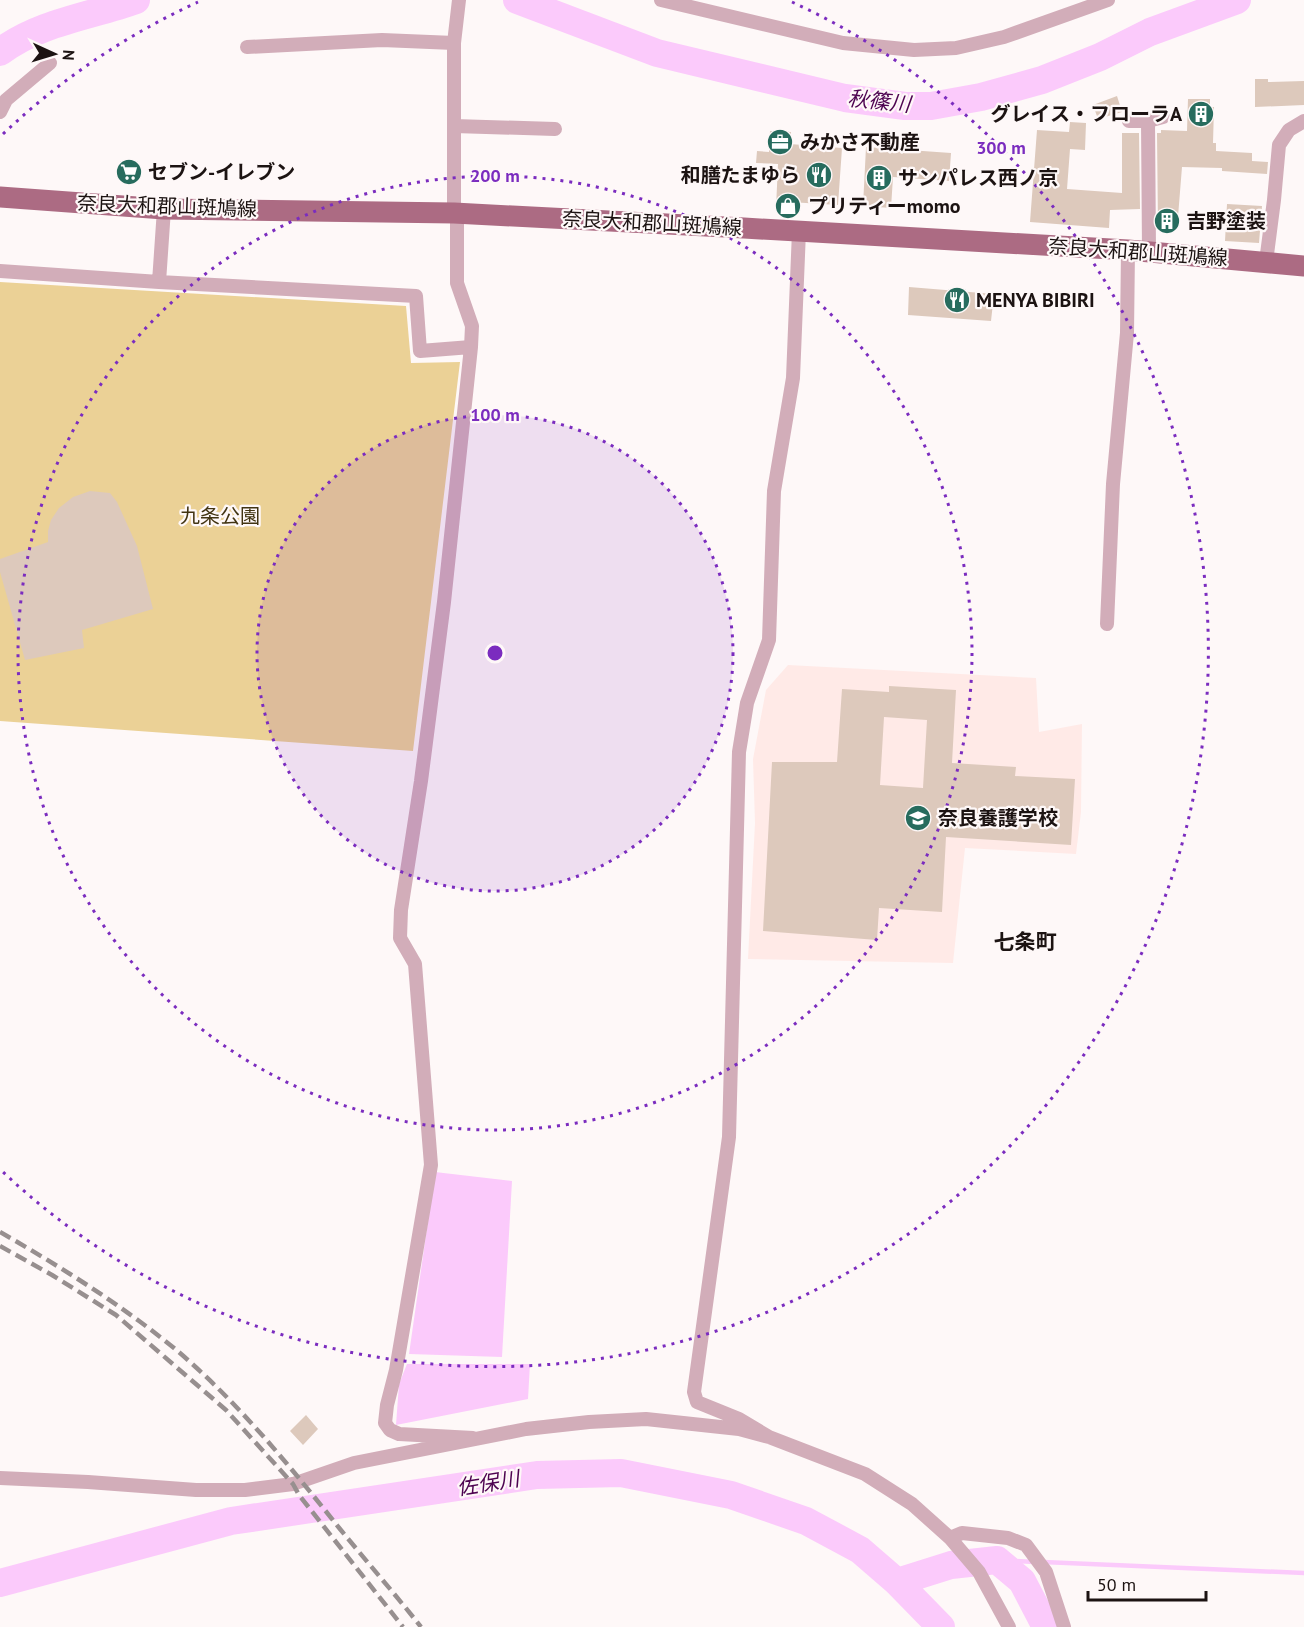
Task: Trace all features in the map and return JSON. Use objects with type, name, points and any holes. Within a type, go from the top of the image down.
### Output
[{"type":"main road","name":"奈良大和郡山斑鳩線","points":[[0,197],[164,209],[455,213],[799,231],[1138,250],[1304,266]]},
{"type":"street","points":[[459,0],[454,43],[457,283],[472,326],[471,347],[444,602],[421,781],[401,910],[400,938],[415,964],[431,1166],[385,1423],[390,1430],[399,1434],[473,1438]]},
{"type":"street","points":[[661,0],[843,43],[914,50],[956,48],[1004,37],[1108,0]]},
{"type":"street","points":[[247,47],[382,40],[454,43]]},
{"type":"street","points":[[0,112],[6,100],[50,63]]},
{"type":"street","points":[[1129,121],[1148,121],[1163,117]]},
{"type":"street","points":[[1107,624],[1113,484],[1127,333],[1138,250],[1148,121]]},
{"type":"street","points":[[1266,262],[1279,145],[1289,130],[1304,122]]},
{"type":"street","points":[[454,126],[555,129]]},
{"type":"street","points":[[159,282],[164,209]]},
{"type":"street","points":[[769,1437],[739,1419],[696,1402],[694,1392],[729,1137],[739,752],[747,703],[769,640],[774,491],[793,378],[799,231]]},
{"type":"street","points":[[0,271],[416,296],[420,351],[471,347]]},
{"type":"street","points":[[0,1478],[196,1490],[245,1490],[293,1484],[354,1463],[526,1428],[646,1419],[739,1429],[769,1437],[865,1474],[912,1504],[954,1543],[979,1572],[1009,1627]]},
{"type":"street","points":[[954,1543],[962,1533],[1008,1538],[1026,1545],[1046,1572],[1064,1627]]},
{"type":"shaded area","name":"奈良養護学校","points":[[788,665],[1036,678],[1039,732],[1082,724],[1081,812],[1076,854],[965,848],[953,963],[748,959],[755,823],[753,759],[766,690]]},
{"type":"shaded area","points":[[435,1172],[512,1181],[502,1357],[409,1354]]},
{"type":"shaded area","points":[[407,1364],[530,1364],[528,1399],[396,1425],[399,1384]]},
{"type":"green space","name":"九条公園","points":[[0,282],[406,306],[411,363],[460,362],[413,751],[0,721]]},
{"type":"building","points":[[1255,79],[1268,79],[1268,82],[1304,81],[1304,105],[1255,107]]},
{"type":"building","points":[[1117,96],[1122,112],[1098,119],[1093,105]]},
{"type":"building","points":[[1188,99],[1210,99],[1210,107],[1214,107],[1213,143],[1216,143],[1216,151],[1252,153],[1252,161],[1268,162],[1267,174],[1222,171],[1222,168],[1182,167],[1177,229],[1158,228],[1157,133],[1161,133],[1161,130],[1187,131]]},
{"type":"building","points":[[1070,122],[1086,123],[1085,150],[1070,149],[1067,189],[1122,193],[1122,133],[1139,133],[1140,209],[1110,210],[1109,228],[1030,222],[1037,130],[1069,132]]},
{"type":"building","points":[[770,131],[791,132],[790,144],[842,148],[838,205],[790,202],[790,209],[776,208],[778,164],[756,163],[757,151],[769,152]]},
{"type":"building","points":[[866,147],[951,153],[949,181],[893,177],[891,208],[863,206]]},
{"type":"building","points":[[1227,204],[1262,206],[1259,243],[1225,241]]},
{"type":"building","points":[[909,287],[994,294],[991,321],[908,315]]},
{"type":"building","points":[[90,491],[110,493],[117,502],[137,546],[153,609],[82,630],[84,648],[25,660],[0,572],[0,559],[48,542],[51,520],[59,508],[73,497]]},
{"type":"building","points":[[889,686],[956,690],[952,763],[1016,767],[1015,776],[1075,779],[1071,845],[946,837],[942,912],[879,908],[877,940],[763,931],[772,762],[837,762],[842,689],[889,692]],"holes":[[[884,717],[927,720],[923,788],[880,785]]]},
{"type":"building","points":[[306,1415],[318,1429],[303,1445],[290,1431]]},
{"type":"waterway","name":"秋篠川","points":[[0,52],[32,33],[136,0]]},
{"type":"waterway","name":"秋篠川","points":[[517,0],[657,53],[845,98],[905,106],[931,106],[981,97],[1042,80],[1100,57],[1150,32],[1237,0]]},
{"type":"waterway","name":"佐保川","points":[[0,1583],[231,1521],[537,1475],[621,1473],[731,1495],[806,1521],[860,1550],[897,1582],[941,1627]]},
{"type":"waterway","points":[[997,1560],[1035,1562]]},
{"type":"waterway","points":[[897,1582],[951,1565],[997,1560],[1022,1581],[1046,1627]]},
{"type":"waterway","points":[[1043,1562],[1304,1573]]},
{"type":"railway","points":[[0,1232],[68,1272],[111,1301],[154,1332],[197,1368],[282,1458],[421,1627]]},
{"type":"railway","points":[[0,1246],[116,1315],[226,1410],[293,1484],[299,1495],[403,1627]]},
{"type":"place","name":"グレイス・フローラA","points":[[1201,114]]},
{"type":"place","name":"みかさ不動産","points":[[780,142]]},
{"type":"place","name":"セブン-イレブン","points":[[129,172]]},
{"type":"place","name":"和膳たまゆら","points":[[819,175]]},
{"type":"place","name":"サンパレス西ノ京","points":[[879,178]]},
{"type":"place","name":"プリティーmomo","points":[[788,206]]},
{"type":"place","name":"吉野塗装","points":[[1167,221]]},
{"type":"place","name":"MENYA BIBIRI","points":[[957,300]]},
{"type":"place","name":"奈良養護学校","points":[[918,818]]},
{"type":"district","name":"七条町","points":[[1025,941]]}]
